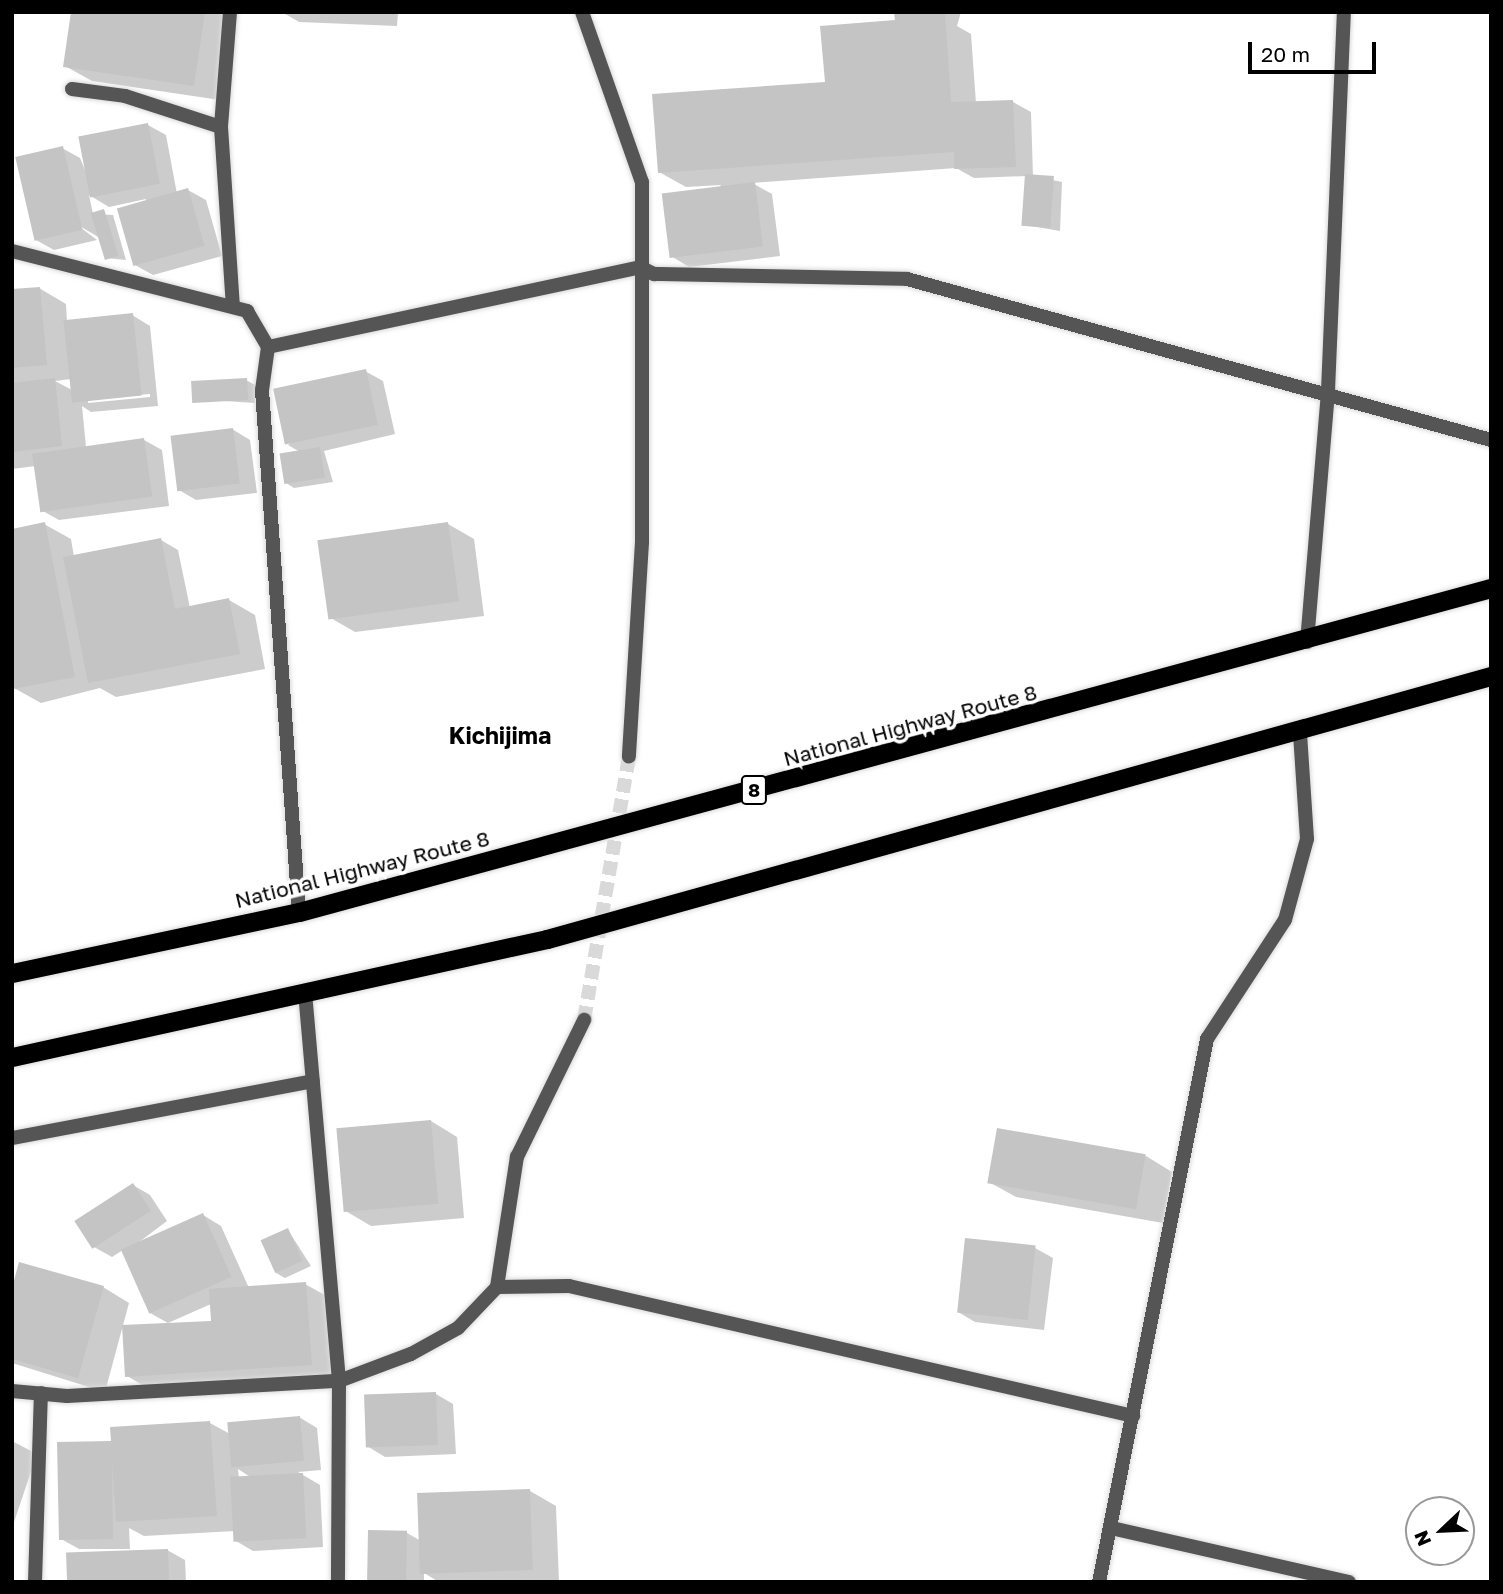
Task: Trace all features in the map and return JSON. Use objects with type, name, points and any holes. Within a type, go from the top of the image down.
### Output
[{"type":"highway","name":"National Highway Route 8","points":[[12,973],[299,912],[1307,642],[1491,588]]},
{"type":"highway","points":[[12,1057],[547,939],[1300,733],[1491,676]]},
{"type":"street","points":[[230,12],[220,127],[233,307]]},
{"type":"street","points":[[582,12],[642,182],[642,542],[629,757]]},
{"type":"street","points":[[1307,642],[1328,391],[1344,12]]},
{"type":"street","points":[[72,89],[125,96],[220,127]]},
{"type":"street","points":[[12,251],[247,311],[268,347],[262,390],[299,912]]},
{"type":"street","points":[[268,347],[640,267],[654,274],[907,279],[1328,391],[1491,440]]},
{"type":"street","points":[[1099,1582],[1207,1039],[1285,920],[1307,839],[1300,733]]},
{"type":"street","points":[[305,992],[339,1381],[338,1582]]},
{"type":"street","points":[[12,1391],[41,1393],[339,1381],[411,1354],[458,1328],[497,1287],[517,1157],[584,1020]]},
{"type":"street","points":[[12,1138],[313,1081]]},
{"type":"street","points":[[497,1287],[569,1286],[1133,1416]]},
{"type":"street","points":[[35,1582],[41,1393]]},
{"type":"street","points":[[1111,1528],[1349,1582]]},
{"type":"building","points":[[71,12],[205,12],[194,86],[63,67]]},
{"type":"building","points":[[894,12],[945,12],[951,102],[1013,100],[1016,167],[954,169],[954,152],[658,173],[652,94],[825,82],[820,26],[895,20]]},
{"type":"building","points":[[148,123],[160,184],[90,197],[78,137]]},
{"type":"building","points":[[63,146],[82,230],[35,241],[15,157]]},
{"type":"building","points":[[1025,174],[1054,176],[1050,228],[1021,226]]},
{"type":"building","points":[[755,182],[763,247],[670,258],[662,193]]},
{"type":"building","points":[[188,188],[205,246],[133,266],[117,208]]},
{"type":"building","points":[[104,209],[118,256],[105,260],[91,213]]},
{"type":"building","points":[[40,287],[47,365],[12,368],[12,289]]},
{"type":"building","points":[[133,313],[142,396],[72,403],[63,320]]},
{"type":"building","points":[[366,369],[378,425],[285,445],[273,389]]},
{"type":"building","points":[[55,378],[62,446],[12,452],[12,383]]},
{"type":"building","points":[[247,378],[248,400],[192,403],[191,381]]},
{"type":"building","points":[[233,428],[240,484],[177,491],[170,436]]},
{"type":"building","points":[[144,438],[152,496],[40,512],[32,454]]},
{"type":"building","points":[[320,447],[325,478],[284,484],[280,453]]},
{"type":"building","points":[[45,522],[75,677],[13,689],[12,529]]},
{"type":"building","points":[[448,522],[459,601],[328,620],[317,540]]},
{"type":"building","points":[[161,538],[175,609],[229,598],[240,654],[88,683],[63,557]]},
{"type":"building","points":[[431,1120],[438,1204],[344,1212],[336,1128]]},
{"type":"building","points":[[997,1128],[1146,1154],[1136,1209],[987,1183]]},
{"type":"building","points":[[133,1183],[151,1211],[92,1249],[74,1221]]},
{"type":"building","points":[[203,1213],[231,1277],[149,1314],[121,1250]]},
{"type":"building","points":[[288,1228],[303,1261],[275,1273],[261,1240]]},
{"type":"building","points":[[965,1238],[1036,1245],[1028,1320],[957,1313]]},
{"type":"building","points":[[19,1262],[104,1286],[78,1378],[12,1359],[12,1288]]},
{"type":"building","points":[[306,1282],[312,1365],[125,1377],[122,1325],[211,1321],[209,1289]]},
{"type":"building","points":[[436,1392],[438,1445],[366,1447],[364,1395]]},
{"type":"building","points":[[300,1416],[304,1461],[231,1467],[227,1422]]},
{"type":"building","points":[[210,1421],[217,1516],[116,1522],[112,1463],[113,1539],[59,1540],[57,1442],[111,1441],[110,1427]]},
{"type":"building","points":[[303,1473],[306,1538],[234,1542],[230,1477]]},
{"type":"building","points":[[530,1489],[533,1570],[420,1574],[417,1493]]},
{"type":"building","points":[[368,1530],[407,1531],[406,1582],[367,1582]]},
{"type":"building","points":[[168,1549],[169,1582],[67,1582],[66,1553]]},
{"type":"tunnel","points":[[584,1020],[629,757]]},
{"type":"district","name":"Kichijima","points":[[500,735]]}]
